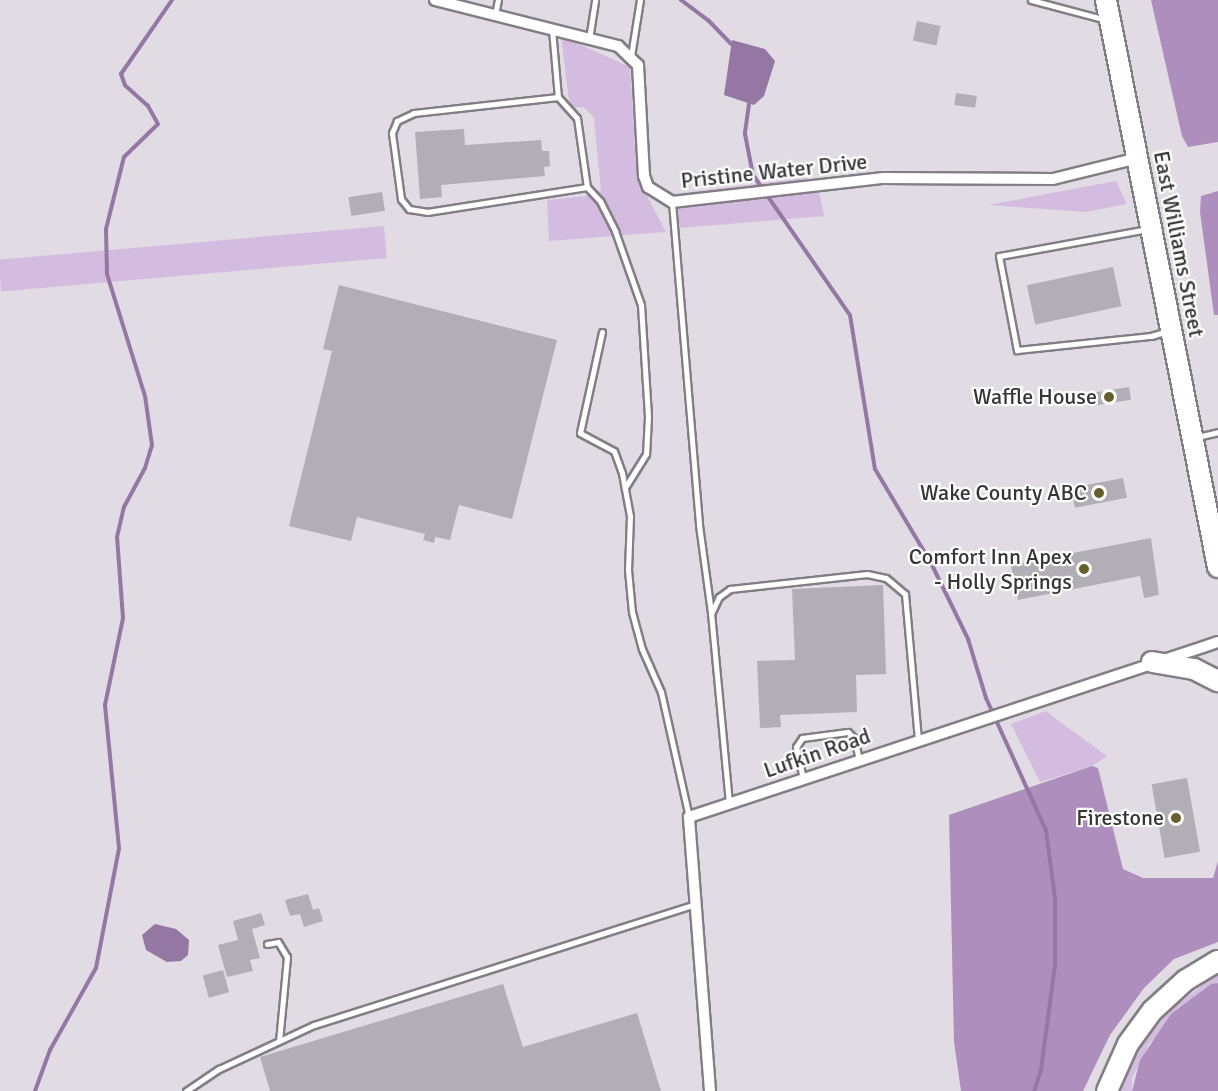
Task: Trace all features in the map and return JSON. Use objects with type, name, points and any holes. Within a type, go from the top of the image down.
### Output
[{"type":"highway","name":"East Williams Street","points":[[1107,0],[1193,438],[1214,522],[1218,567]]},
{"type":"highway","points":[[1152,662],[1194,669],[1218,681]]},
{"type":"highway","points":[[1107,1091],[1128,1044],[1152,1011],[1186,980],[1218,962]]},
{"type":"street","points":[[435,0],[618,46],[631,58]]},
{"type":"street","name":"Pristine Water Drive","points":[[631,58],[638,65],[644,176],[648,187],[672,202],[884,178],[1053,178],[1138,158]]},
{"type":"street","name":"Lufkin Road","points":[[689,817],[918,739],[1218,642]]},
{"type":"street","points":[[689,817],[710,1091]]},
{"type":"lane","points":[[495,15],[498,0]]},
{"type":"lane","points":[[589,39],[595,0]]},
{"type":"lane","points":[[631,58],[640,0]]},
{"type":"lane","points":[[1031,0],[1110,21]]},
{"type":"lane","points":[[552,29],[558,98],[577,118],[587,187],[600,201],[615,231],[633,279],[644,331],[648,417],[646,454],[625,488]]},
{"type":"lane","points":[[558,98],[414,113],[397,121],[392,133],[401,199],[409,209],[427,212],[587,187]]},
{"type":"lane","points":[[672,202],[699,525],[711,614],[729,804]]},
{"type":"lane","points":[[1152,228],[999,256],[1017,350],[1151,336],[1171,330]]},
{"type":"lane","points":[[602,332],[580,433],[615,451],[630,516],[628,570],[632,612],[642,649],[661,692],[689,817]]},
{"type":"lane","points":[[1193,438],[1218,432]]},
{"type":"lane","points":[[711,614],[719,597],[730,589],[867,574],[886,578],[905,594],[918,739]]},
{"type":"lane","points":[[804,778],[796,747],[802,738],[848,732],[854,738],[859,760]]},
{"type":"lane","points":[[186,1091],[219,1069],[314,1025],[695,904]]},
{"type":"lane","points":[[267,944],[278,942],[287,957],[279,1041]]},
{"type":"shaded area","points":[[1151,0],[1218,0],[1218,142],[1188,147],[1182,136]]},
{"type":"shaded area","points":[[561,36],[630,67],[637,177],[666,232],[549,241],[547,200],[586,196],[601,191],[594,118],[584,107],[570,108]]},
{"type":"shaded area","points":[[732,40],[765,49],[775,61],[764,96],[754,105],[724,95]]},
{"type":"shaded area","points":[[805,178],[820,196],[824,216],[680,228],[674,194]]},
{"type":"shaded area","points":[[1116,181],[1127,204],[1086,212],[988,205]]},
{"type":"shaded area","points":[[1218,191],[1218,315],[1214,315],[1200,212],[1201,196]]},
{"type":"shaded area","points":[[384,226],[387,258],[1,292],[0,260]]},
{"type":"shaded area","points":[[1046,711],[1107,756],[1092,766],[1040,782],[1011,724]]},
{"type":"shaded area","points":[[1092,766],[1098,768],[1123,869],[1143,878],[1213,878],[1218,861],[1218,942],[1174,959],[1144,988],[1110,1035],[1083,1091],[961,1091],[954,1042],[949,815]]},
{"type":"shaded area","points":[[155,924],[176,929],[189,940],[188,955],[181,961],[167,962],[146,950],[142,935]]},
{"type":"shaded area","points":[[1218,973],[1218,983],[1203,989],[1149,1044],[1132,1078],[1132,1091],[1118,1091],[1136,1054],[1168,1012]]},
{"type":"shaded area","points":[[1218,983],[1218,1091],[1132,1091],[1140,1060],[1171,1014],[1211,984]]},
{"type":"building","points":[[917,21],[940,26],[936,46],[913,41]]},
{"type":"building","points":[[956,93],[977,96],[975,108],[954,105]]},
{"type":"building","points":[[464,129],[465,145],[541,140],[542,151],[549,151],[550,166],[544,167],[545,176],[441,185],[442,197],[420,199],[415,132]]},
{"type":"building","points":[[382,192],[385,211],[351,216],[348,197]]},
{"type":"building","points":[[1113,267],[1121,306],[1035,324],[1027,285]]},
{"type":"building","points":[[339,285],[557,340],[512,519],[459,505],[450,540],[435,537],[434,543],[423,540],[425,534],[357,517],[351,541],[289,526],[332,351],[323,349]]},
{"type":"building","name":"Waffle House","points":[[1129,387],[1131,400],[1089,407],[1087,394]]},
{"type":"building","name":"Wake County ABC","points":[[1123,478],[1127,498],[1075,508],[1071,488]]},
{"type":"building","name":"Comfort Inn Apex - Holly Springs","points":[[1151,538],[1159,595],[1144,598],[1140,576],[1018,600],[1011,565]]},
{"type":"building","points":[[883,585],[886,674],[856,675],[857,712],[780,715],[781,727],[760,728],[757,661],[795,660],[792,589]]},
{"type":"building","name":"Firestone","points":[[1187,778],[1200,852],[1165,858],[1152,784]]},
{"type":"building","points":[[308,894],[313,910],[319,908],[323,921],[304,927],[300,914],[290,916],[285,900]]},
{"type":"building","points":[[261,913],[265,925],[252,929],[260,958],[250,960],[253,971],[227,977],[218,945],[238,940],[233,921]]},
{"type":"building","points":[[223,970],[229,992],[209,998],[203,975]]},
{"type":"building","points":[[503,984],[523,1047],[637,1013],[661,1091],[270,1091],[260,1057]]},
{"type":"waterway","points":[[35,1091],[50,1050],[96,968],[119,848],[105,705],[123,618],[117,537],[124,507],[145,468],[152,445],[145,396],[107,274],[106,229],[124,157],[158,124],[148,106],[125,85],[121,74],[172,0]]},
{"type":"waterway","points":[[681,0],[708,20],[731,44]]},
{"type":"waterway","points":[[749,104],[745,134],[753,175],[850,315],[875,469],[931,563],[968,639],[986,698],[1046,830],[1055,898],[1055,965],[1041,1070],[1034,1091]]},
{"type":"place","name":"Waffle House","points":[[1109,397]]},
{"type":"place","name":"Wake County ABC","points":[[1099,493]]},
{"type":"place","name":"Comfort Inn Apex - Holly Springs","points":[[1084,569]]},
{"type":"place","name":"Firestone","points":[[1176,818]]}]
